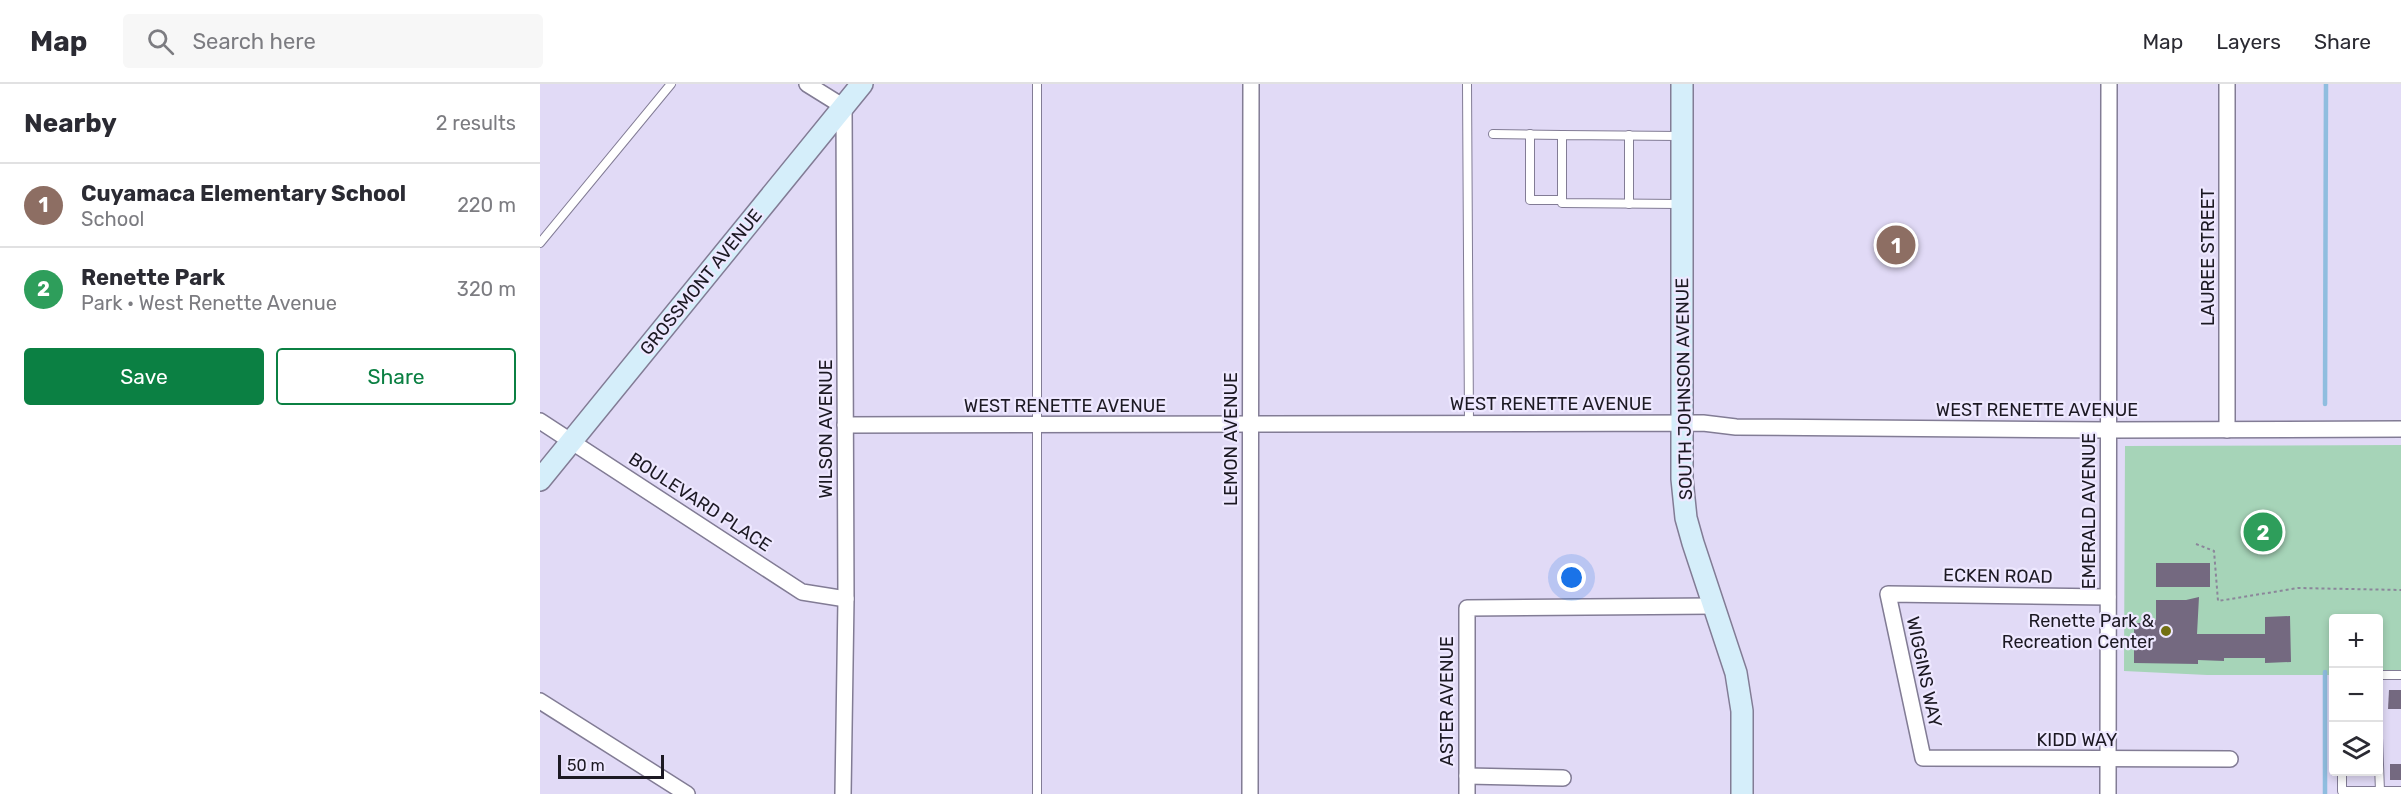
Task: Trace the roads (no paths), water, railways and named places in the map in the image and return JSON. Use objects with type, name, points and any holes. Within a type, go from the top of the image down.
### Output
[{"type":"street","points":[[807,84],[844,107]]},
{"type":"street","name":"GROSSMONT AVENUE","points":[[540,480],[862,84]]},
{"type":"street","name":"LEMON AVENUE","points":[[1250,794],[1251,84]]},
{"type":"street","name":"SOUTH JOHNSON AVENUE","points":[[1682,84],[1682,479],[1686,518],[1736,673],[1742,711],[1742,794]]},
{"type":"street","name":"EMERALD AVENUE","points":[[2108,794],[2109,84]]},
{"type":"street","name":"LAUREE STREET","points":[[2227,84],[2227,430]]},
{"type":"street","name":"WILSON AVENUE","points":[[843,794],[846,599],[844,107]]},
{"type":"street","name":"BOULEVARD PLACE","points":[[540,421],[802,592],[846,599]]},
{"type":"street","name":"WEST RENETTE AVENUE","points":[[845,425],[1681,423],[1736,427],[2108,430],[2401,429]]},
{"type":"street","name":"ECKEN ROAD","points":[[1888,594],[2108,597]]},
{"type":"street","name":"WIGGINS WAY","points":[[1888,594],[1923,758]]},
{"type":"street","name":"ASTER AVENUE","points":[[1467,794],[1467,608],[1714,606]]},
{"type":"street","points":[[540,701],[687,794]]},
{"type":"street","name":"KIDD WAY","points":[[1923,758],[2230,759]]},
{"type":"street","points":[[1467,776],[1563,778]]},
{"type":"lane","points":[[540,243],[671,84]]},
{"type":"lane","points":[[1037,84],[1037,794]]},
{"type":"lane","points":[[1467,84],[1469,424]]},
{"type":"lane","points":[[1492,134],[1682,136]]},
{"type":"lane","points":[[1530,135],[1530,200],[1562,200]]},
{"type":"lane","points":[[1562,135],[1562,203],[1682,204]]},
{"type":"lane","points":[[1629,135],[1629,204]]},
{"type":"lane","points":[[2383,675],[2401,675]]},
{"type":"lane","points":[[2342,776],[2342,791],[2401,791]]},
{"type":"lane","points":[[2380,776],[2380,791]]},
{"type":"waterway","points":[[2325,404],[2326,84]]},
{"type":"waterway","points":[[2325,672],[2325,794]]},
{"type":"place","name":"Cuyamaca Elementary School","points":[[1896,245]]},
{"type":"place","name":"Renette Park","points":[[2263,532]]},
{"type":"place","name":"Renette Park & Recreation Center","points":[[2166,631]]}]
